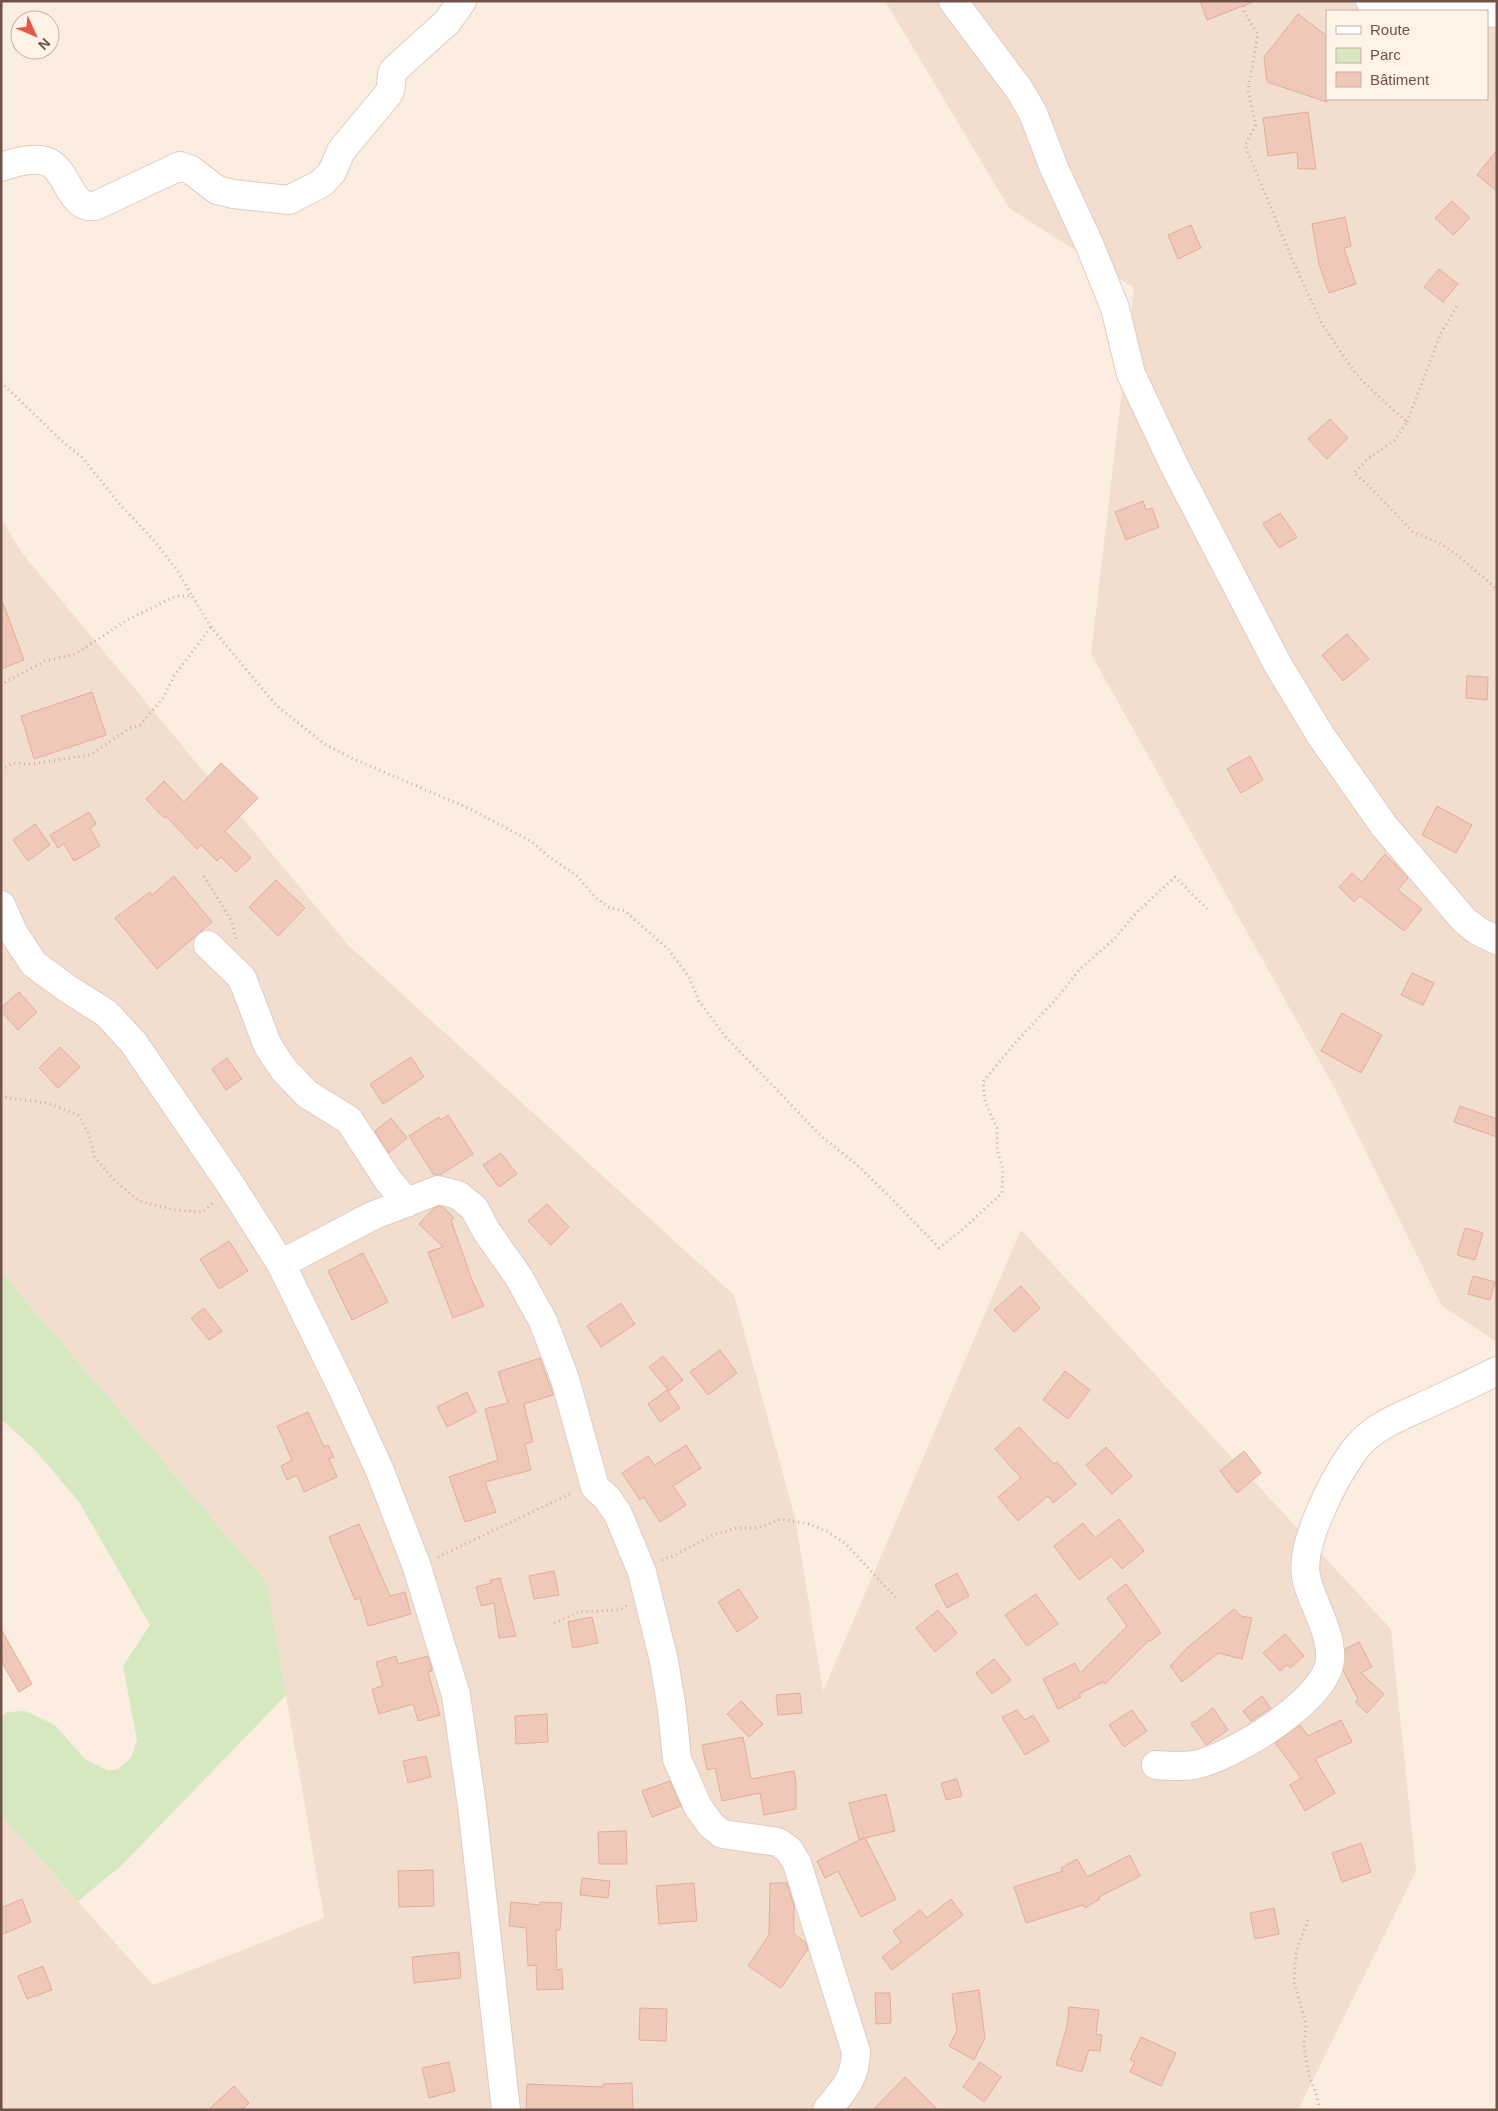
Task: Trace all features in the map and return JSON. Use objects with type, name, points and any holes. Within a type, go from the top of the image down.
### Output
[{"type":"street","points":[[1,167],[11,163],[41,160],[52,164],[79,202],[87,207],[95,206],[116,197],[180,166],[191,170],[217,190],[233,194],[289,200],[322,183],[332,172],[341,152],[390,93],[393,70],[447,22],[462,1]]},
{"type":"street","points":[[953,1],[1019,89],[1033,113],[1054,168],[1090,246],[1115,308],[1131,374],[1175,467],[1278,665],[1321,736],[1384,826],[1464,920],[1478,931],[1497,940]]},
{"type":"street","points":[[1370,1],[1386,6],[1454,10]]},
{"type":"street","points":[[1,905],[14,934],[34,964],[68,989],[106,1012],[133,1042],[232,1187],[281,1264],[348,1400],[380,1471],[417,1567],[456,1695],[472,1806],[506,2110]]},
{"type":"street","points":[[208,945],[242,978],[268,1046],[284,1070],[307,1094],[348,1120],[406,1204]]},
{"type":"street","points":[[281,1264],[372,1216],[438,1190],[458,1195],[474,1208],[487,1232],[518,1276],[543,1321],[565,1380],[595,1487],[607,1498],[618,1514],[642,1572],[653,1614],[672,1710],[677,1759],[698,1807],[710,1825],[722,1834],[778,1842],[789,1850],[797,1863],[856,2052],[856,2068],[847,2085],[827,2110]]},
{"type":"street","points":[[1156,1765],[1177,1766],[1195,1764],[1238,1748],[1261,1735],[1298,1708],[1324,1678],[1330,1662],[1330,1645],[1306,1579],[1306,1561],[1317,1518],[1331,1487],[1354,1450],[1378,1428],[1497,1371]]},
{"type":"path","points":[[1242,1],[1244,12],[1258,34],[1248,90],[1256,124],[1245,145],[1292,259],[1322,324],[1356,374],[1407,422]]},
{"type":"path","points":[[1457,306],[1441,332],[1407,422],[1395,440],[1365,461],[1354,473],[1368,484],[1413,532],[1439,543],[1456,554],[1497,589]]},
{"type":"path","points":[[1,382],[65,444],[81,456],[172,563],[211,627],[276,705],[322,743],[349,757],[468,808],[531,841],[548,857],[576,875],[597,898],[610,908],[625,911],[668,950],[688,977],[699,1001],[724,1036],[822,1137],[856,1164],[939,1248],[1002,1193],[1003,1169],[997,1150],[997,1128],[985,1102],[983,1082],[1079,970],[1114,939],[1136,913],[1175,877],[1208,909]]},
{"type":"path","points":[[1,686],[45,661],[75,654],[128,620],[176,596],[192,596]]},
{"type":"path","points":[[1,770],[13,763],[30,764],[90,755],[130,728],[140,725],[163,698],[174,676],[211,627]]},
{"type":"path","points":[[204,876],[231,920],[239,946],[242,978]]},
{"type":"path","points":[[1,1096],[47,1103],[78,1115],[88,1132],[96,1157],[112,1178],[139,1201],[175,1210],[203,1212],[232,1187]]},
{"type":"path","points":[[417,1567],[579,1490],[595,1487]]},
{"type":"path","points":[[642,1572],[659,1561],[673,1556],[713,1535],[736,1528],[758,1528],[781,1518],[810,1524],[828,1532],[846,1544],[898,1600]]},
{"type":"path","points":[[554,1623],[579,1612],[619,1610],[632,1603],[653,1614]]},
{"type":"path","points":[[1308,1920],[1296,1951],[1294,1982],[1306,2024],[1304,2047],[1309,2076],[1320,2110]]},
{"type":"shaded area","points":[[885,1],[1497,1],[1497,1342],[1442,1306],[1335,1089],[1091,654],[1134,288],[1009,208]]},
{"type":"shaded area","points":[[1,518],[22,553],[348,945],[734,1295],[795,1518],[823,1691],[1021,1230],[1391,1629],[1416,1871],[1298,2110],[1,2110],[1,1816],[153,1985],[324,1918],[267,1583],[1,1272]]},
{"type":"green space","points":[[1,1272],[267,1583],[286,1695],[122,1865],[78,1901],[1,1816],[1,1717],[7,1712],[25,1711],[55,1725],[85,1759],[109,1771],[118,1769],[131,1758],[137,1740],[123,1666],[150,1625],[79,1502],[35,1450],[1,1419]]},
{"type":"building","points":[[1200,1],[1253,1],[1253,2],[1207,20]]},
{"type":"building","points":[[1298,14],[1326,35],[1327,102],[1267,82],[1264,57]]},
{"type":"building","points":[[1308,112],[1316,169],[1298,169],[1297,152],[1268,156],[1263,118]]},
{"type":"building","points":[[1497,150],[1497,191],[1477,175]]},
{"type":"building","points":[[1452,201],[1470,218],[1453,235],[1435,218]]},
{"type":"building","points":[[1345,217],[1351,246],[1344,248],[1356,284],[1329,293],[1319,264],[1312,224]]},
{"type":"building","points":[[1191,225],[1201,248],[1178,259],[1168,235]]},
{"type":"building","points":[[1439,269],[1458,284],[1443,302],[1424,287]]},
{"type":"building","points":[[1330,419],[1348,438],[1327,459],[1308,439]]},
{"type":"building","points":[[1143,501],[1146,510],[1152,508],[1159,527],[1126,540],[1115,512]]},
{"type":"building","points":[[1280,513],[1297,537],[1279,548],[1263,524]]},
{"type":"building","points":[[1,603],[3,603],[24,660],[1,669]]},
{"type":"building","points":[[1347,634],[1369,659],[1343,681],[1322,655]]},
{"type":"building","points":[[1467,676],[1488,677],[1487,700],[1466,698]]},
{"type":"building","points":[[92,692],[106,735],[34,759],[21,716]]},
{"type":"building","points":[[1250,756],[1263,780],[1241,793],[1227,769]]},
{"type":"building","points":[[221,763],[258,798],[225,831],[251,858],[236,872],[221,857],[217,861],[201,845],[197,849],[166,816],[164,818],[146,799],[164,781],[184,802]]},
{"type":"building","points":[[1437,806],[1472,825],[1456,853],[1422,835]]},
{"type":"building","points":[[89,812],[96,824],[90,828],[100,846],[74,861],[64,844],[58,848],[50,835]]},
{"type":"building","points":[[35,824],[50,845],[28,861],[13,840]]},
{"type":"building","points":[[1385,854],[1408,878],[1398,890],[1422,909],[1404,931],[1360,896],[1354,902],[1339,887],[1352,873],[1362,882]]},
{"type":"building","points":[[174,876],[212,922],[157,969],[115,918],[150,892],[152,895]]},
{"type":"building","points":[[276,880],[305,908],[278,936],[249,907]]},
{"type":"building","points":[[1412,973],[1434,983],[1423,1005],[1401,995]]},
{"type":"building","points":[[19,992],[37,1012],[18,1030],[1,1011],[1,1008]]},
{"type":"building","points":[[1342,1013],[1382,1035],[1361,1073],[1321,1051]]},
{"type":"building","points":[[60,1047],[80,1067],[58,1088],[39,1068]]},
{"type":"building","points":[[411,1057],[424,1077],[383,1104],[370,1084]]},
{"type":"building","points":[[227,1058],[242,1079],[226,1090],[212,1069]]},
{"type":"building","points":[[1460,1106],[1497,1119],[1497,1137],[1454,1122]]},
{"type":"building","points":[[448,1115],[473,1154],[440,1175],[434,1175],[409,1136],[439,1117],[441,1120]]},
{"type":"building","points":[[391,1118],[407,1138],[389,1153],[375,1131]]},
{"type":"building","points":[[501,1153],[517,1174],[499,1187],[483,1165]]},
{"type":"building","points":[[547,1204],[569,1227],[551,1245],[528,1221]]},
{"type":"building","points":[[443,1207],[454,1218],[451,1220],[472,1280],[484,1306],[453,1318],[428,1252],[443,1247],[419,1224],[434,1208]]},
{"type":"building","points":[[1465,1228],[1483,1233],[1475,1260],[1457,1255]]},
{"type":"building","points":[[229,1241],[248,1271],[219,1289],[200,1259]]},
{"type":"building","points":[[363,1253],[388,1302],[352,1320],[328,1271]]},
{"type":"building","points":[[1473,1276],[1495,1282],[1490,1300],[1468,1294]]},
{"type":"building","points":[[1021,1286],[1040,1308],[1014,1332],[994,1310]]},
{"type":"building","points":[[621,1303],[635,1324],[601,1347],[587,1326]]},
{"type":"building","points":[[204,1308],[222,1331],[209,1340],[191,1318]]},
{"type":"building","points":[[720,1350],[737,1373],[708,1395],[690,1372]]},
{"type":"building","points":[[663,1356],[683,1380],[669,1391],[649,1367]]},
{"type":"building","points":[[540,1358],[553,1395],[524,1404],[533,1442],[525,1444],[531,1470],[485,1482],[496,1512],[465,1522],[449,1477],[498,1460],[485,1409],[508,1403],[498,1372]]},
{"type":"building","points":[[1065,1371],[1090,1390],[1068,1419],[1043,1400]]},
{"type":"building","points":[[667,1390],[680,1408],[660,1422],[648,1404]]},
{"type":"building","points":[[467,1392],[476,1412],[447,1427],[437,1407]]},
{"type":"building","points":[[308,1412],[324,1447],[328,1445],[334,1457],[329,1459],[337,1477],[304,1492],[297,1475],[287,1480],[281,1466],[292,1460],[277,1426]]},
{"type":"building","points":[[1019,1427],[1054,1464],[1057,1462],[1076,1484],[1053,1503],[1048,1496],[1018,1521],[998,1497],[1021,1478],[995,1449]]},
{"type":"building","points":[[686,1445],[701,1468],[673,1486],[686,1505],[660,1522],[644,1497],[640,1500],[622,1473],[648,1456],[655,1465]]},
{"type":"building","points":[[1106,1447],[1132,1476],[1112,1494],[1086,1465]]},
{"type":"building","points":[[1244,1451],[1261,1473],[1237,1493],[1220,1471]]},
{"type":"building","points":[[1119,1519],[1144,1551],[1122,1569],[1111,1556],[1079,1580],[1054,1546],[1083,1523],[1095,1538]]},
{"type":"building","points":[[359,1524],[390,1596],[405,1592],[411,1614],[368,1626],[360,1598],[355,1600],[329,1537]]},
{"type":"building","points":[[554,1571],[559,1595],[534,1599],[529,1576]]},
{"type":"building","points":[[957,1573],[969,1596],[947,1608],[935,1585]]},
{"type":"building","points":[[500,1578],[516,1636],[499,1638],[494,1603],[481,1606],[476,1587],[491,1583],[490,1580]]},
{"type":"building","points":[[1126,1584],[1161,1633],[1149,1640],[1105,1684],[1103,1682],[1079,1694],[1081,1697],[1058,1709],[1043,1679],[1075,1663],[1080,1673],[1127,1626],[1107,1598]]},
{"type":"building","points":[[739,1589],[758,1618],[737,1632],[718,1602]]},
{"type":"building","points":[[1036,1594],[1058,1624],[1027,1646],[1005,1615]]},
{"type":"building","points":[[1234,1609],[1241,1616],[1252,1618],[1242,1659],[1218,1653],[1182,1682],[1170,1666],[1188,1647]]},
{"type":"building","points":[[938,1610],[957,1633],[935,1652],[916,1628]]},
{"type":"building","points":[[592,1617],[598,1643],[573,1648],[568,1622]]},
{"type":"building","points":[[1,1629],[32,1684],[19,1692],[1,1661]]},
{"type":"building","points":[[1285,1634],[1304,1656],[1290,1668],[1287,1665],[1280,1671],[1263,1653]]},
{"type":"building","points":[[1359,1642],[1372,1667],[1361,1673],[1384,1694],[1367,1713],[1355,1702],[1358,1699],[1343,1670],[1345,1649]]},
{"type":"building","points":[[396,1656],[398,1664],[428,1656],[432,1671],[428,1672],[440,1715],[418,1721],[413,1704],[379,1714],[372,1689],[383,1686],[376,1662]]},
{"type":"building","points":[[994,1659],[1011,1680],[992,1694],[976,1673]]},
{"type":"building","points":[[800,1693],[802,1713],[778,1715],[776,1695]]},
{"type":"building","points":[[1262,1696],[1271,1708],[1251,1721],[1243,1711]]},
{"type":"building","points":[[741,1701],[763,1724],[749,1737],[727,1714]]},
{"type":"building","points":[[1213,1708],[1228,1730],[1206,1745],[1191,1724]]},
{"type":"building","points":[[1017,1710],[1025,1720],[1033,1715],[1049,1741],[1025,1755],[1002,1717]]},
{"type":"building","points":[[1132,1710],[1147,1731],[1124,1747],[1109,1725]]},
{"type":"building","points":[[547,1714],[548,1742],[516,1744],[515,1716]]},
{"type":"building","points":[[1341,1720],[1352,1742],[1315,1759],[1335,1793],[1305,1811],[1290,1785],[1301,1778],[1275,1743],[1300,1725],[1308,1736]]},
{"type":"building","points":[[743,1737],[751,1779],[794,1771],[796,1809],[764,1815],[760,1793],[722,1801],[715,1768],[707,1770],[702,1745]]},
{"type":"building","points":[[426,1756],[431,1777],[408,1783],[403,1761]]},
{"type":"building","points":[[957,1779],[962,1796],[946,1800],[941,1783]]},
{"type":"building","points":[[670,1781],[681,1806],[652,1817],[642,1791]]},
{"type":"building","points":[[886,1794],[895,1831],[865,1838],[896,1899],[861,1917],[838,1871],[825,1878],[817,1861],[864,1838],[859,1840],[849,1803]]},
{"type":"building","points":[[626,1831],[627,1864],[599,1864],[598,1832]]},
{"type":"building","points":[[1361,1843],[1371,1872],[1342,1882],[1332,1853]]},
{"type":"building","points":[[1130,1855],[1140,1876],[1099,1897],[1100,1899],[1085,1908],[1083,1905],[1026,1923],[1014,1887],[1063,1871],[1061,1868],[1077,1859],[1087,1877]]},
{"type":"building","points":[[433,1870],[434,1906],[399,1907],[398,1871]]},
{"type":"building","points":[[582,1878],[610,1881],[608,1898],[580,1895]]},
{"type":"building","points":[[694,1883],[697,1921],[659,1924],[656,1886]]},
{"type":"building","points":[[770,1883],[787,1883],[794,1906],[794,1934],[805,1942],[808,1949],[781,1988],[748,1966],[769,1935]]},
{"type":"building","points":[[22,1899],[31,1922],[1,1935],[1,1908]]},
{"type":"building","points":[[951,1899],[963,1915],[892,1970],[882,1957],[901,1942],[893,1931],[920,1910],[927,1918]]},
{"type":"building","points":[[511,1902],[540,1905],[540,1902],[562,1903],[560,1930],[556,1930],[557,1970],[562,1969],[563,1989],[537,1990],[536,1965],[528,1966],[526,1928],[509,1926]]},
{"type":"building","points":[[1274,1908],[1279,1934],[1255,1939],[1250,1913]]},
{"type":"building","points":[[459,1952],[461,1978],[414,1983],[412,1957]]},
{"type":"building","points":[[43,1966],[52,1990],[27,1999],[18,1976]]},
{"type":"building","points":[[979,1990],[985,2038],[974,2060],[949,2046],[957,2031],[952,1994]]},
{"type":"building","points":[[875,1993],[890,1993],[891,2023],[876,2024]]},
{"type":"building","points":[[1069,2007],[1099,2010],[1096,2034],[1102,2035],[1100,2051],[1089,2050],[1082,2072],[1056,2065],[1067,2026]]},
{"type":"building","points":[[640,2008],[667,2009],[666,2041],[639,2040]]},
{"type":"building","points":[[1141,2037],[1176,2053],[1161,2086],[1130,2072],[1135,2062],[1130,2060]]},
{"type":"building","points":[[449,2062],[455,2091],[429,2098],[422,2068]]},
{"type":"building","points":[[980,2062],[1001,2077],[984,2102],[963,2087]]},
{"type":"building","points":[[905,2077],[938,2110],[873,2110]]},
{"type":"building","points":[[632,2083],[633,2110],[526,2110],[527,2084],[603,2087],[603,2084]]},
{"type":"building","points":[[234,2086],[249,2103],[242,2110],[208,2110]]}]
